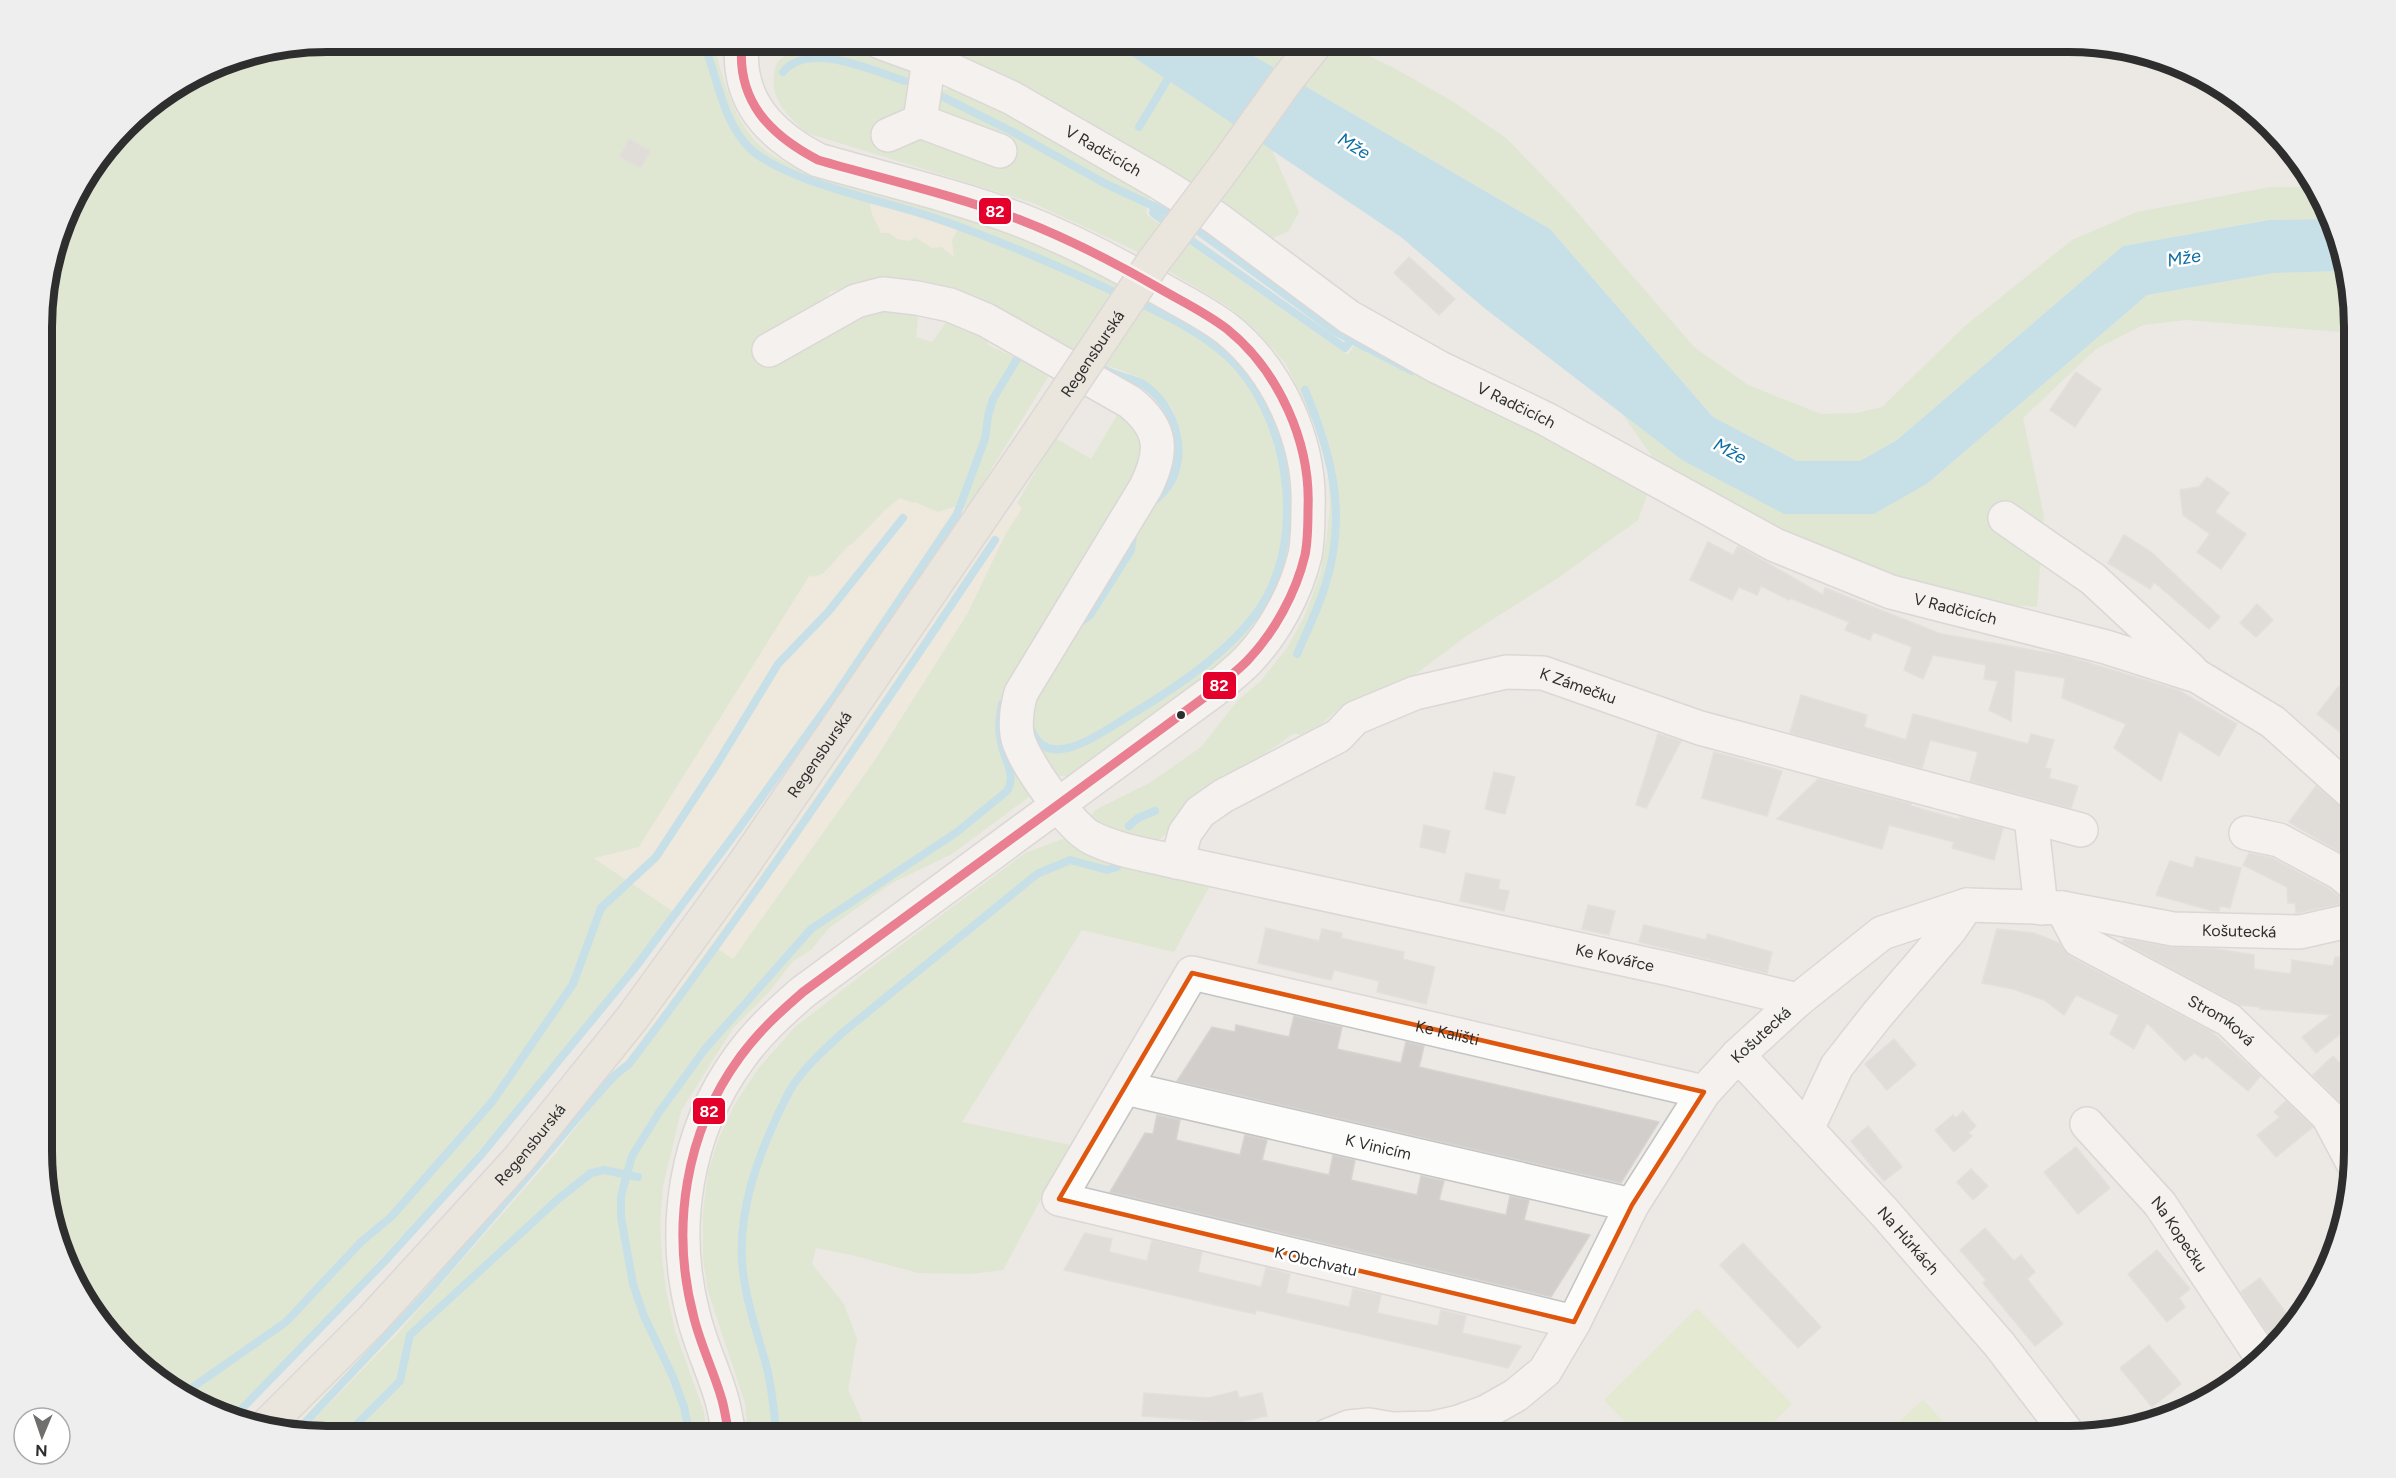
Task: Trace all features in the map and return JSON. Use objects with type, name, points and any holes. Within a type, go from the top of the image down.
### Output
[{"type":"main road","name":"Regensburská","points":[[272,1420],[372,1320],[518,1160],[633,1017],[744,864],[1154,261],[1309,52]]},
{"type":"street","points":[[727,1426],[723,1402],[694,1319],[684,1270],[681,1226],[687,1177],[699,1136],[720,1088],[740,1056],[769,1022],[803,992],[1213,691],[1247,661],[1281,616],[1305,555],[1309,490],[1302,451],[1292,418],[1272,382],[1251,352],[1228,330],[1194,307],[1117,264],[1063,238],[999,212],[818,160],[790,146],[761,117],[750,96],[744,77],[741,52]]},
{"type":"street","name":"V Radčicích","points":[[907,52],[1012,98],[1158,182],[1224,224],[1349,316],[1437,367],[1546,419],[1774,545],[1891,592],[2106,647],[2197,676]]},
{"type":"street","points":[[920,121],[929,60]]},
{"type":"street","points":[[888,135],[920,121],[1000,151]]},
{"type":"street","name":"Ke Kovářce","points":[[769,350],[856,301],[883,294],[917,298],[950,305],[986,320],[1130,402],[1153,426],[1159,446],[1156,466],[1146,487],[1032,674],[1021,693],[1016,709],[1017,735],[1031,768],[1072,822],[1090,838],[1117,848],[1177,862],[1669,969],[1798,1000]]},
{"type":"street","name":"V Radčicích","points":[[2005,519],[2093,579],[2197,676],[2273,722],[2344,786]]},
{"type":"street","name":"K Zámečku","points":[[1177,862],[1185,833],[1200,812],[1223,796],[1338,736],[1355,718],[1427,690],[1506,672],[1543,673],[1700,728],[2081,830]]},
{"type":"street","points":[[2031,817],[2052,908]]},
{"type":"street","points":[[2246,832],[2279,840],[2344,876]]},
{"type":"street","points":[[1807,1129],[1837,1066],[1876,1015],[1949,931],[1967,905]]},
{"type":"street","name":"Košutecká","points":[[1441,1426],[1486,1412],[1516,1395],[1545,1371],[1574,1322],[1632,1205],[1704,1092],[1738,1055],[1798,1000],[1882,933],[1967,905],[2052,908],[2173,929],[2300,932],[2344,923]]},
{"type":"street","name":"Stromková","points":[[2052,908],[2079,940],[2229,1020],[2328,1116],[2344,1146]]},
{"type":"street","name":"Ke Kališti","points":[[1125,1088],[1192,974],[1704,1092]]},
{"type":"street","name":"Na Hůrkách","points":[[1738,1055],[1885,1213],[1999,1344],[2062,1426]]},
{"type":"street","name":"K Obchvatu","points":[[1125,1088],[1059,1199],[1574,1322]]},
{"type":"street","name":"K Vinicím","points":[[1125,1088],[1632,1205]]},
{"type":"street","name":"Na Kopečku","points":[[2086,1124],[2160,1204],[2257,1350]]},
{"type":"street","name":"Košutecká","points":[[1358,1426],[1375,1426]]},
{"type":"highlighted area","points":[[1192,973],[1704,1092],[1632,1205],[1574,1322],[1059,1199]]},
{"type":"green space","points":[[327,52],[716,52],[726,88],[739,117],[757,143],[772,155],[798,169],[1011,228],[1155,301],[1223,345],[1247,369],[1276,416],[1293,478],[1292,535],[1279,584],[1253,632],[1186,692],[1073,777],[1059,776],[1049,771],[1031,742],[1033,706],[1071,633],[1090,619],[1134,550],[1137,525],[1166,495],[1176,480],[1181,467],[1182,450],[1179,429],[1172,408],[1157,392],[1136,376],[1109,366],[1076,359],[858,287],[831,291],[809,317],[908,306],[918,318],[916,337],[932,342],[948,317],[987,331],[988,345],[1050,374],[967,509],[954,507],[938,512],[915,502],[848,546],[824,573],[814,577],[810,575],[639,847],[595,859],[674,912],[623,979],[515,1109],[346,1296],[237,1410],[190,1389],[160,1369],[133,1345],[109,1318],[89,1288],[73,1256],[62,1222],[55,1187],[52,1151],[52,327],[55,291],[67,239],[89,190],[109,160],[133,133],[160,109],[190,89],[222,73],[256,62],[291,55]]},
{"type":"green space","points":[[792,52],[870,52],[884,56],[908,71],[934,112],[940,90],[954,88],[976,97],[1150,196],[1146,207],[1147,215],[1348,355],[1358,339],[1648,492],[1638,520],[1558,578],[1465,637],[1413,676],[1342,706],[1314,730],[1300,735],[1294,733],[1210,794],[1160,839],[1141,842],[1089,819],[1095,810],[1151,782],[1201,747],[1239,699],[1260,682],[1287,648],[1304,617],[1320,575],[1326,542],[1330,506],[1328,471],[1316,428],[1286,364],[1256,330],[1229,307],[1130,248],[1033,203],[807,133],[782,107],[775,92],[775,67]]},
{"type":"green space","points":[[942,52],[1126,52],[1272,150],[1299,212],[1288,232],[1272,238],[1233,220]]},
{"type":"green space","points":[[1247,52],[1360,52],[1394,68],[1452,101],[1506,138],[1571,205],[1694,347],[1748,385],[1821,414],[1857,413],[1882,407],[1965,326],[2072,240],[2137,212],[2270,187],[2305,187],[2322,219],[2268,220],[2123,246],[1897,440],[1860,461],[1797,461],[1713,417],[1550,229]]},
{"type":"green space","points":[[2337,271],[2344,332],[2186,320],[2143,325],[2096,349],[2023,418],[2044,516],[2037,607],[1892,593],[1658,465],[1623,415],[1682,460],[1928,483],[2147,295],[2274,273]]},
{"type":"green space","points":[[1119,412],[1132,422],[1139,434],[1141,463],[1028,662],[1037,791],[952,854],[892,883],[829,928],[811,950],[793,961],[768,993],[733,1028],[681,1111],[663,1186],[660,1222],[662,1257],[675,1331],[704,1412],[706,1426],[308,1425],[396,1335],[555,1154],[613,1080],[632,1065],[718,948],[733,958],[872,764],[967,614],[1006,533],[1022,508],[1017,503],[1055,438],[1091,459]]},
{"type":"green space","points":[[1068,837],[1213,880],[1174,952],[1082,930],[962,1122],[1070,1145],[1003,1270],[970,1274],[919,1273],[816,1248],[812,1264],[844,1304],[857,1339],[848,1390],[864,1426],[747,1426],[745,1403],[708,1291],[703,1259],[703,1213],[708,1172],[719,1138],[736,1102],[758,1069],[794,1028],[1025,853]]},
{"type":"green space","points":[[1697,1308],[1792,1404],[1770,1426],[1629,1426],[1604,1400]]},
{"type":"green space","points":[[1923,1400],[1948,1426],[1895,1426]]},
{"type":"sand","points":[[869,199],[959,227],[952,240],[954,257],[941,247],[932,248],[915,237],[910,241],[897,239],[889,233],[881,233],[872,214]]},
{"type":"sand","points":[[900,498],[938,512],[954,507],[967,509],[828,714],[702,882],[674,912],[594,858],[639,847],[810,575],[814,577],[824,573],[885,510]]},
{"type":"sand","points":[[1017,503],[1022,508],[1006,533],[967,614],[872,764],[733,959],[718,949],[632,1065],[613,1080],[396,1335],[308,1425],[290,1423],[374,1338],[992,520],[1001,526]]},
{"type":"water","name":"Mže","points":[[1126,52],[1247,52],[1550,229],[1713,417],[1797,461],[1860,461],[1897,440],[2123,246],[2269,220],[2322,219],[2337,271],[2274,273],[2147,295],[1928,483],[1874,514],[1784,514],[1682,460],[1483,307],[1401,237]]},
{"type":"building","points":[[629,139],[650,151],[641,168],[620,157]]},
{"type":"building","points":[[1409,257],[1455,299],[1439,315],[1394,273]]},
{"type":"building","points":[[2076,372],[2101,389],[2075,427],[2050,410]]},
{"type":"building","points":[[2207,477],[2229,493],[2215,512],[2246,534],[2221,569],[2197,552],[2210,534],[2183,515],[2180,490],[2199,487]]},
{"type":"building","points":[[2124,535],[2151,552],[2220,617],[2209,629],[2154,582],[2150,589],[2108,563]]},
{"type":"building","points":[[1708,542],[1733,555],[1738,546],[1823,595],[1825,588],[1941,634],[2066,656],[2178,690],[2237,724],[2219,756],[2179,731],[2161,781],[2114,748],[2126,724],[2062,698],[2065,678],[2015,670],[2011,721],[1989,710],[1998,681],[1984,679],[1986,665],[1933,655],[1923,679],[1904,670],[1912,647],[1873,632],[1870,640],[1845,630],[1849,622],[1790,598],[1789,600],[1761,586],[1757,595],[1739,587],[1732,600],[1690,580]]},
{"type":"building","points":[[2257,604],[2273,620],[2256,637],[2240,623]]},
{"type":"building","points":[[2339,686],[2344,691],[2344,735],[2317,714]]},
{"type":"building","points":[[1801,695],[1867,715],[1864,727],[1906,740],[1913,714],[2028,744],[2031,734],[2054,740],[2045,768],[2051,769],[2049,778],[2078,786],[2071,808],[1970,781],[1978,752],[1930,740],[1922,768],[1790,733]]},
{"type":"building","points":[[1658,734],[1681,741],[1646,808],[1636,805]]},
{"type":"building","points":[[1714,752],[1782,771],[1767,816],[1702,798]]},
{"type":"building","points":[[1494,772],[1515,777],[1505,814],[1485,809]]},
{"type":"building","points":[[1818,779],[1960,820],[1960,817],[2003,828],[1994,860],[1952,848],[1954,842],[1889,825],[1882,849],[1777,819]]},
{"type":"building","points":[[2316,786],[2344,809],[2344,855],[2289,822]]},
{"type":"building","points":[[1424,825],[1450,831],[1445,853],[1420,847]]},
{"type":"building","points":[[2249,853],[2272,858],[2329,889],[2339,897],[2340,904],[2296,913],[2295,903],[2288,903],[2287,887],[2243,865]]},
{"type":"building","points":[[2196,857],[2241,868],[2230,908],[2220,906],[2219,911],[2213,911],[2156,895],[2170,861],[2193,868]]},
{"type":"building","points":[[1466,873],[1500,880],[1498,889],[1509,891],[1504,911],[1460,901]]},
{"type":"building","points":[[1588,905],[1615,911],[1609,935],[1582,929]]},
{"type":"building","points":[[1644,925],[1706,940],[1707,934],[1772,952],[1767,973],[1639,942]]},
{"type":"building","points":[[1266,928],[1319,941],[1322,929],[1342,933],[1341,938],[1404,952],[1403,959],[1435,967],[1426,1004],[1377,992],[1379,981],[1334,970],[1331,980],[1258,963]]},
{"type":"building","points":[[1997,929],[2034,933],[2059,943],[2070,957],[2212,1032],[2260,1076],[2248,1091],[2206,1056],[2203,1059],[2194,1053],[2185,1061],[2147,1023],[2134,1049],[2110,1034],[2119,1015],[2076,995],[2064,1015],[2044,1000],[2013,989],[1982,983]]},
{"type":"building","points":[[2124,939],[2170,947],[2216,949],[2254,955],[2254,969],[2291,974],[2292,960],[2333,966],[2335,957],[2344,958],[2344,1031],[2316,1053],[2302,1037],[2331,1015],[2240,1005],[2123,942]]},
{"type":"building","points":[[1294,1016],[1342,1027],[1337,1049],[1401,1063],[1406,1042],[1424,1046],[1419,1067],[1659,1122],[1621,1183],[1177,1081],[1212,1027],[1235,1032],[1236,1025],[1289,1037]]},
{"type":"building","points":[[1894,1039],[1916,1065],[1887,1090],[1865,1064]]},
{"type":"building","points":[[2333,1056],[2344,1068],[2344,1108],[2341,1103],[2313,1075]]},
{"type":"building","points":[[2286,1101],[2313,1127],[2276,1157],[2257,1135],[2280,1117],[2274,1112]]},
{"type":"building","points":[[1963,1111],[1976,1126],[1968,1133],[1972,1136],[1954,1152],[1935,1130],[1953,1115],[1956,1118]]},
{"type":"building","points":[[1157,1115],[1180,1120],[1176,1140],[1240,1155],[1245,1135],[1267,1140],[1262,1160],[1329,1175],[1333,1155],[1355,1160],[1351,1180],[1417,1195],[1421,1176],[1444,1181],[1439,1200],[1506,1215],[1510,1196],[1529,1200],[1524,1220],[1590,1235],[1551,1297],[1110,1192],[1145,1133],[1153,1134]]},
{"type":"building","points":[[1868,1126],[1902,1167],[1884,1181],[1851,1141]]},
{"type":"building","points":[[2076,1147],[2110,1188],[2078,1214],[2044,1172]]},
{"type":"building","points":[[1971,1169],[1988,1186],[1973,1200],[1957,1182]]},
{"type":"building","points":[[1985,1228],[2014,1261],[2021,1255],[2035,1272],[2027,1279],[2063,1324],[2035,1346],[1983,1283],[1986,1280],[1960,1250]]},
{"type":"building","points":[[1085,1233],[1112,1239],[1109,1252],[1147,1261],[1152,1240],[1202,1252],[1198,1272],[1261,1287],[1266,1268],[1290,1274],[1286,1293],[1349,1307],[1353,1289],[1381,1295],[1377,1313],[1438,1326],[1441,1310],[1466,1316],[1462,1333],[1521,1346],[1508,1368],[1256,1310],[1255,1314],[1064,1270]]},
{"type":"building","points":[[1743,1243],[1821,1327],[1798,1348],[1720,1265]]},
{"type":"building","points":[[2157,1250],[2190,1289],[2179,1298],[2185,1307],[2167,1322],[2128,1274]]},
{"type":"building","points":[[2260,1278],[2288,1316],[2271,1337],[2241,1292]]},
{"type":"building","points":[[2149,1345],[2181,1384],[2152,1407],[2120,1368]]},
{"type":"building","points":[[1237,1391],[1239,1398],[1262,1393],[1267,1416],[1235,1423],[1142,1416],[1144,1393],[1208,1398]]},
{"type":"waterway","points":[[707,52],[720,94],[736,131],[744,142],[759,155],[779,168],[832,188],[932,217],[980,234],[1121,295]]},
{"type":"waterway","points":[[783,72],[794,63],[808,58],[824,58],[859,65],[905,81]]},
{"type":"waterway","points":[[1139,127],[1172,72]]},
{"type":"waterway","points":[[943,97],[1013,132],[1106,184],[1177,217]]},
{"type":"waterway","points":[[1155,206],[1153,213],[1170,225]]},
{"type":"waterway","points":[[1190,225],[1336,332],[1412,371]]},
{"type":"waterway","points":[[1182,234],[1345,348],[1352,339]]},
{"type":"waterway","points":[[1032,731],[1040,743],[1051,749],[1065,749],[1109,729],[1182,682],[1214,657],[1255,615],[1271,587],[1282,556],[1287,523],[1286,488],[1281,454],[1256,392],[1226,355],[1176,321],[1135,301]]},
{"type":"waterway","points":[[240,1411],[385,1261],[481,1155],[634,969],[740,827],[837,693],[957,514],[985,439],[993,399],[1020,354]]},
{"type":"waterway","points":[[1106,370],[1141,383],[1153,391],[1170,415],[1175,429],[1178,443],[1175,472],[1162,494],[1153,502]]},
{"type":"waterway","points":[[1297,654],[1325,586],[1332,560],[1336,510],[1334,486],[1323,438],[1305,390]]},
{"type":"waterway","points":[[191,1389],[286,1322],[361,1242],[391,1217],[492,1102],[573,984],[601,908],[656,857],[717,764],[778,664],[828,612],[903,518]]},
{"type":"waterway","points":[[1078,624],[1090,615],[1131,550],[1133,534]]},
{"type":"waterway","points":[[303,1424],[428,1292],[597,1095],[615,1075],[629,1064],[770,870],[995,540]]},
{"type":"waterway","points":[[688,1426],[673,1377],[644,1316],[633,1284],[621,1217],[621,1196],[632,1156],[660,1111],[705,1049],[811,929],[957,832],[1007,791],[1011,779],[999,733],[1002,704]]},
{"type":"waterway","points":[[1129,826],[1138,818],[1155,811]]},
{"type":"waterway","points":[[775,1426],[768,1372],[743,1275],[742,1242],[743,1222],[751,1185],[771,1130],[790,1090],[810,1064],[841,1034],[1037,874],[1070,860],[1107,870],[1117,867],[1120,859]]},
{"type":"waterway","points":[[355,1426],[400,1381],[410,1335],[557,1200],[591,1173],[604,1170],[638,1177]]},
{"type":"transit line","name":"82","points":[[727,1426],[722,1400],[694,1318],[683,1250],[687,1182],[706,1117],[721,1086],[754,1039],[803,992],[1213,691],[1243,665],[1266,638],[1290,598],[1305,555],[1308,520],[1308,484],[1304,459],[1288,410],[1262,366],[1246,346],[1227,329],[1202,312],[1123,268],[1036,226],[969,202],[818,160],[785,139],[760,114],[745,82],[742,52]]}]
